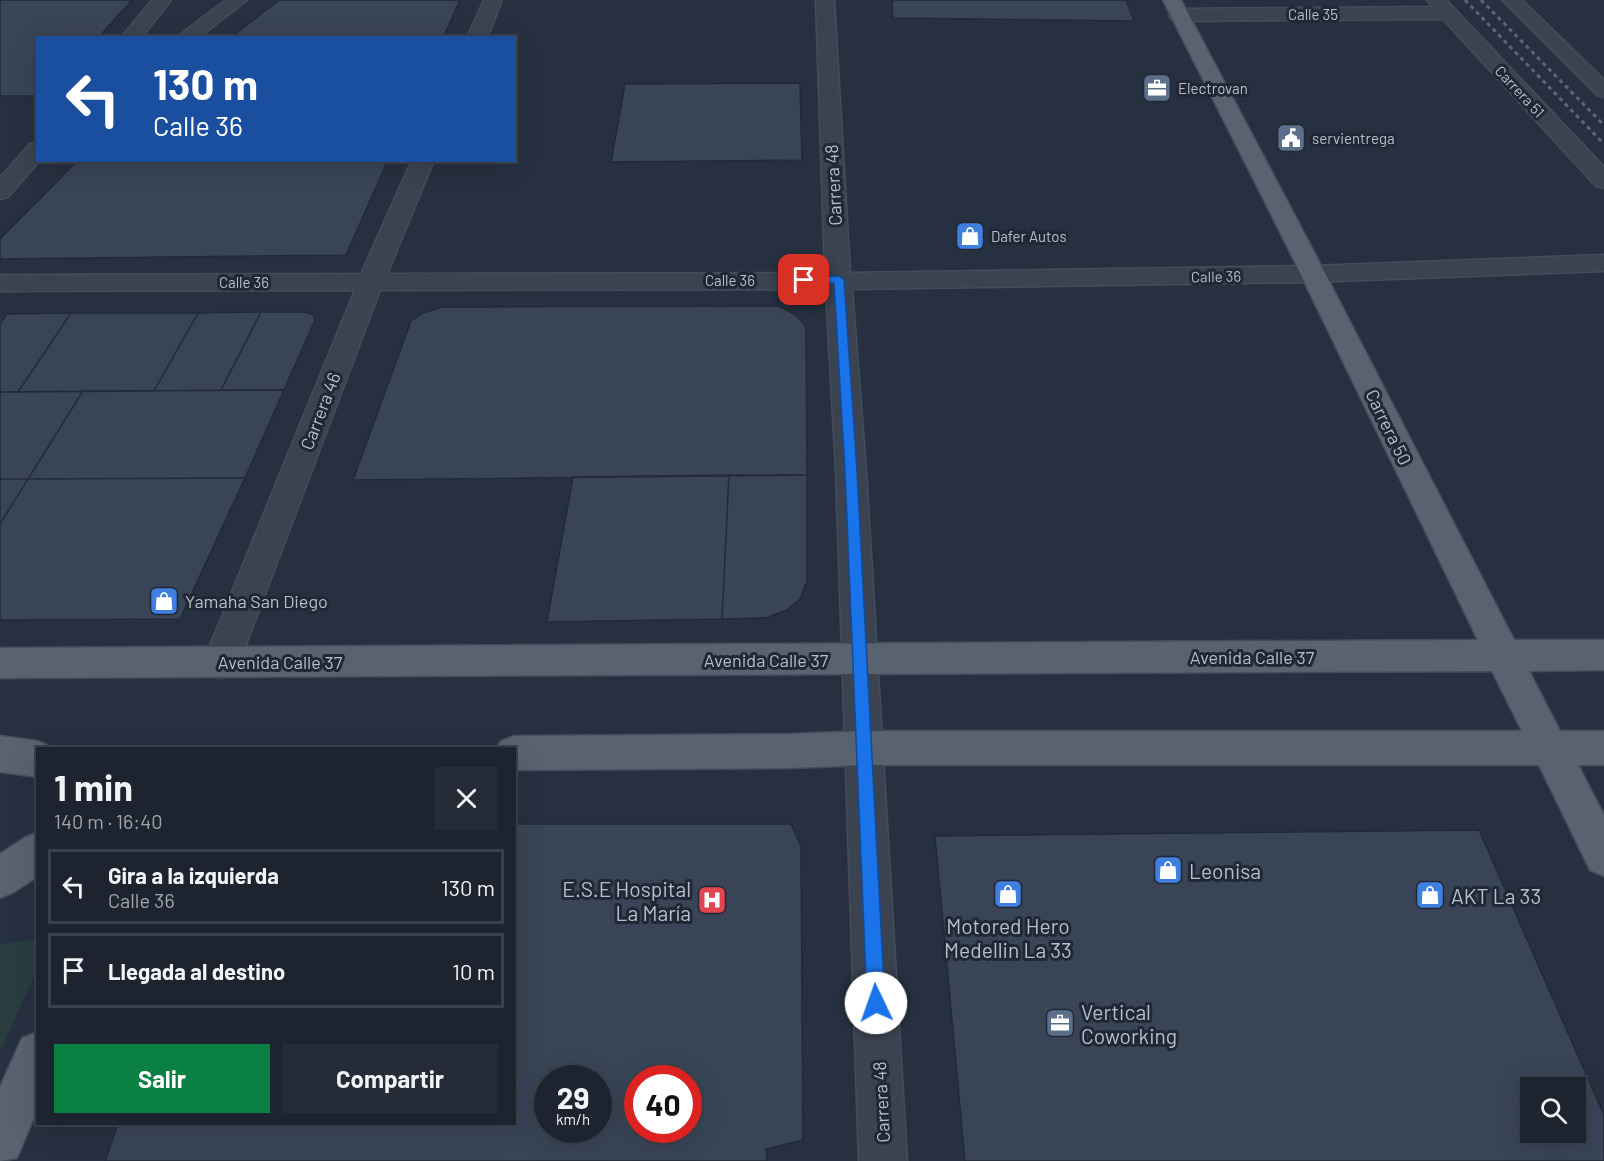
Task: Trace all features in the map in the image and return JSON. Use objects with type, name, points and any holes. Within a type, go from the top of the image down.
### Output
[{"type":"main road","name":"Carrera 50","points":[[1175,7],[1300,248],[1604,856]]},
{"type":"main road","name":"Avenida Calle 37","points":[[0,663],[1604,655]]},
{"type":"main road","points":[[516,753],[790,751],[865,748],[1604,747]]},
{"type":"main road","points":[[0,754],[36,759]]},
{"type":"main road","points":[[0,878],[36,853]]},
{"type":"main road","points":[[0,1141],[36,1059]]},
{"type":"street","points":[[132,36],[162,0]]},
{"type":"street","points":[[187,36],[238,0]]},
{"type":"street","points":[[478,36],[493,0]]},
{"type":"street","name":"Carrera 48","points":[[825,0],[865,748],[883,1161]]},
{"type":"street","points":[[1511,0],[1604,91]]},
{"type":"street","name":"Calle 35","points":[[1175,7],[1442,7]]},
{"type":"street","name":"Carrera 51","points":[[1442,7],[1604,181]]},
{"type":"street","points":[[0,192],[36,151]]},
{"type":"street","name":"Carrera 46","points":[[221,663],[371,281],[422,162]]},
{"type":"street","name":"Calle 36","points":[[0,283],[881,281],[1311,274],[1604,263]]},
{"type":"green space","points":[[36,939],[36,972],[0,1052],[0,944]]},
{"type":"building","points":[[0,0],[132,0],[100,36],[36,36],[36,96],[0,96]]},
{"type":"building","points":[[279,0],[460,0],[444,36],[233,36]]},
{"type":"building","points":[[892,0],[1126,0],[1134,21],[893,18]]},
{"type":"building","points":[[800,83],[802,160],[611,162],[625,84]]},
{"type":"building","points":[[76,162],[387,162],[346,255],[0,259],[0,239]]},
{"type":"building","points":[[779,306],[796,315],[806,327],[807,475],[353,480],[411,321],[423,313],[442,307]]},
{"type":"building","points":[[261,312],[306,312],[313,315],[315,320],[284,390],[221,390]]},
{"type":"building","points":[[261,312],[221,390],[154,391],[198,313]]},
{"type":"building","points":[[71,313],[198,313],[154,391],[18,392]]},
{"type":"building","points":[[71,313],[18,392],[0,392],[0,324],[7,314]]},
{"type":"building","points":[[284,390],[245,478],[28,479],[83,391]]},
{"type":"building","points":[[83,391],[28,479],[0,479],[0,392]]},
{"type":"building","points":[[729,475],[722,619],[547,622],[573,477]]},
{"type":"building","points":[[729,475],[807,475],[807,581],[800,599],[787,610],[766,618],[722,619]]},
{"type":"building","points":[[245,478],[180,619],[0,620],[0,524],[28,479]]},
{"type":"building","points":[[0,479],[28,479],[0,524]]},
{"type":"building","points":[[516,824],[791,824],[801,846],[803,1140],[766,1149],[767,1161],[105,1161],[118,1125],[516,1125]]},
{"type":"building","points":[[1479,830],[1604,1115],[1604,1161],[965,1161],[935,836]]},
{"type":"railway","points":[[1465,0],[1604,144]]},
{"type":"railway","points":[[1481,0],[1604,125]]},
{"type":"place","name":"Electrovan","points":[[1157,88]]},
{"type":"place","name":"servientrega","points":[[1291,138]]},
{"type":"place","name":"Dafer Autos","points":[[970,236]]},
{"type":"place","name":"Yamaha San Diego","points":[[164,601]]},
{"type":"place","name":"Leonisa","points":[[1168,870]]},
{"type":"place","name":"Motored Hero Medellin La 33","points":[[1008,894]]},
{"type":"place","name":"AKT La 33","points":[[1430,895]]},
{"type":"place","name":"E.S.E Hospital La María","points":[[712,900]]},
{"type":"place","name":"Vertical Coworking","points":[[1060,1023]]},
{"type":"route","points":[[804,280],[839,280],[851,471],[876,1003]]}]
